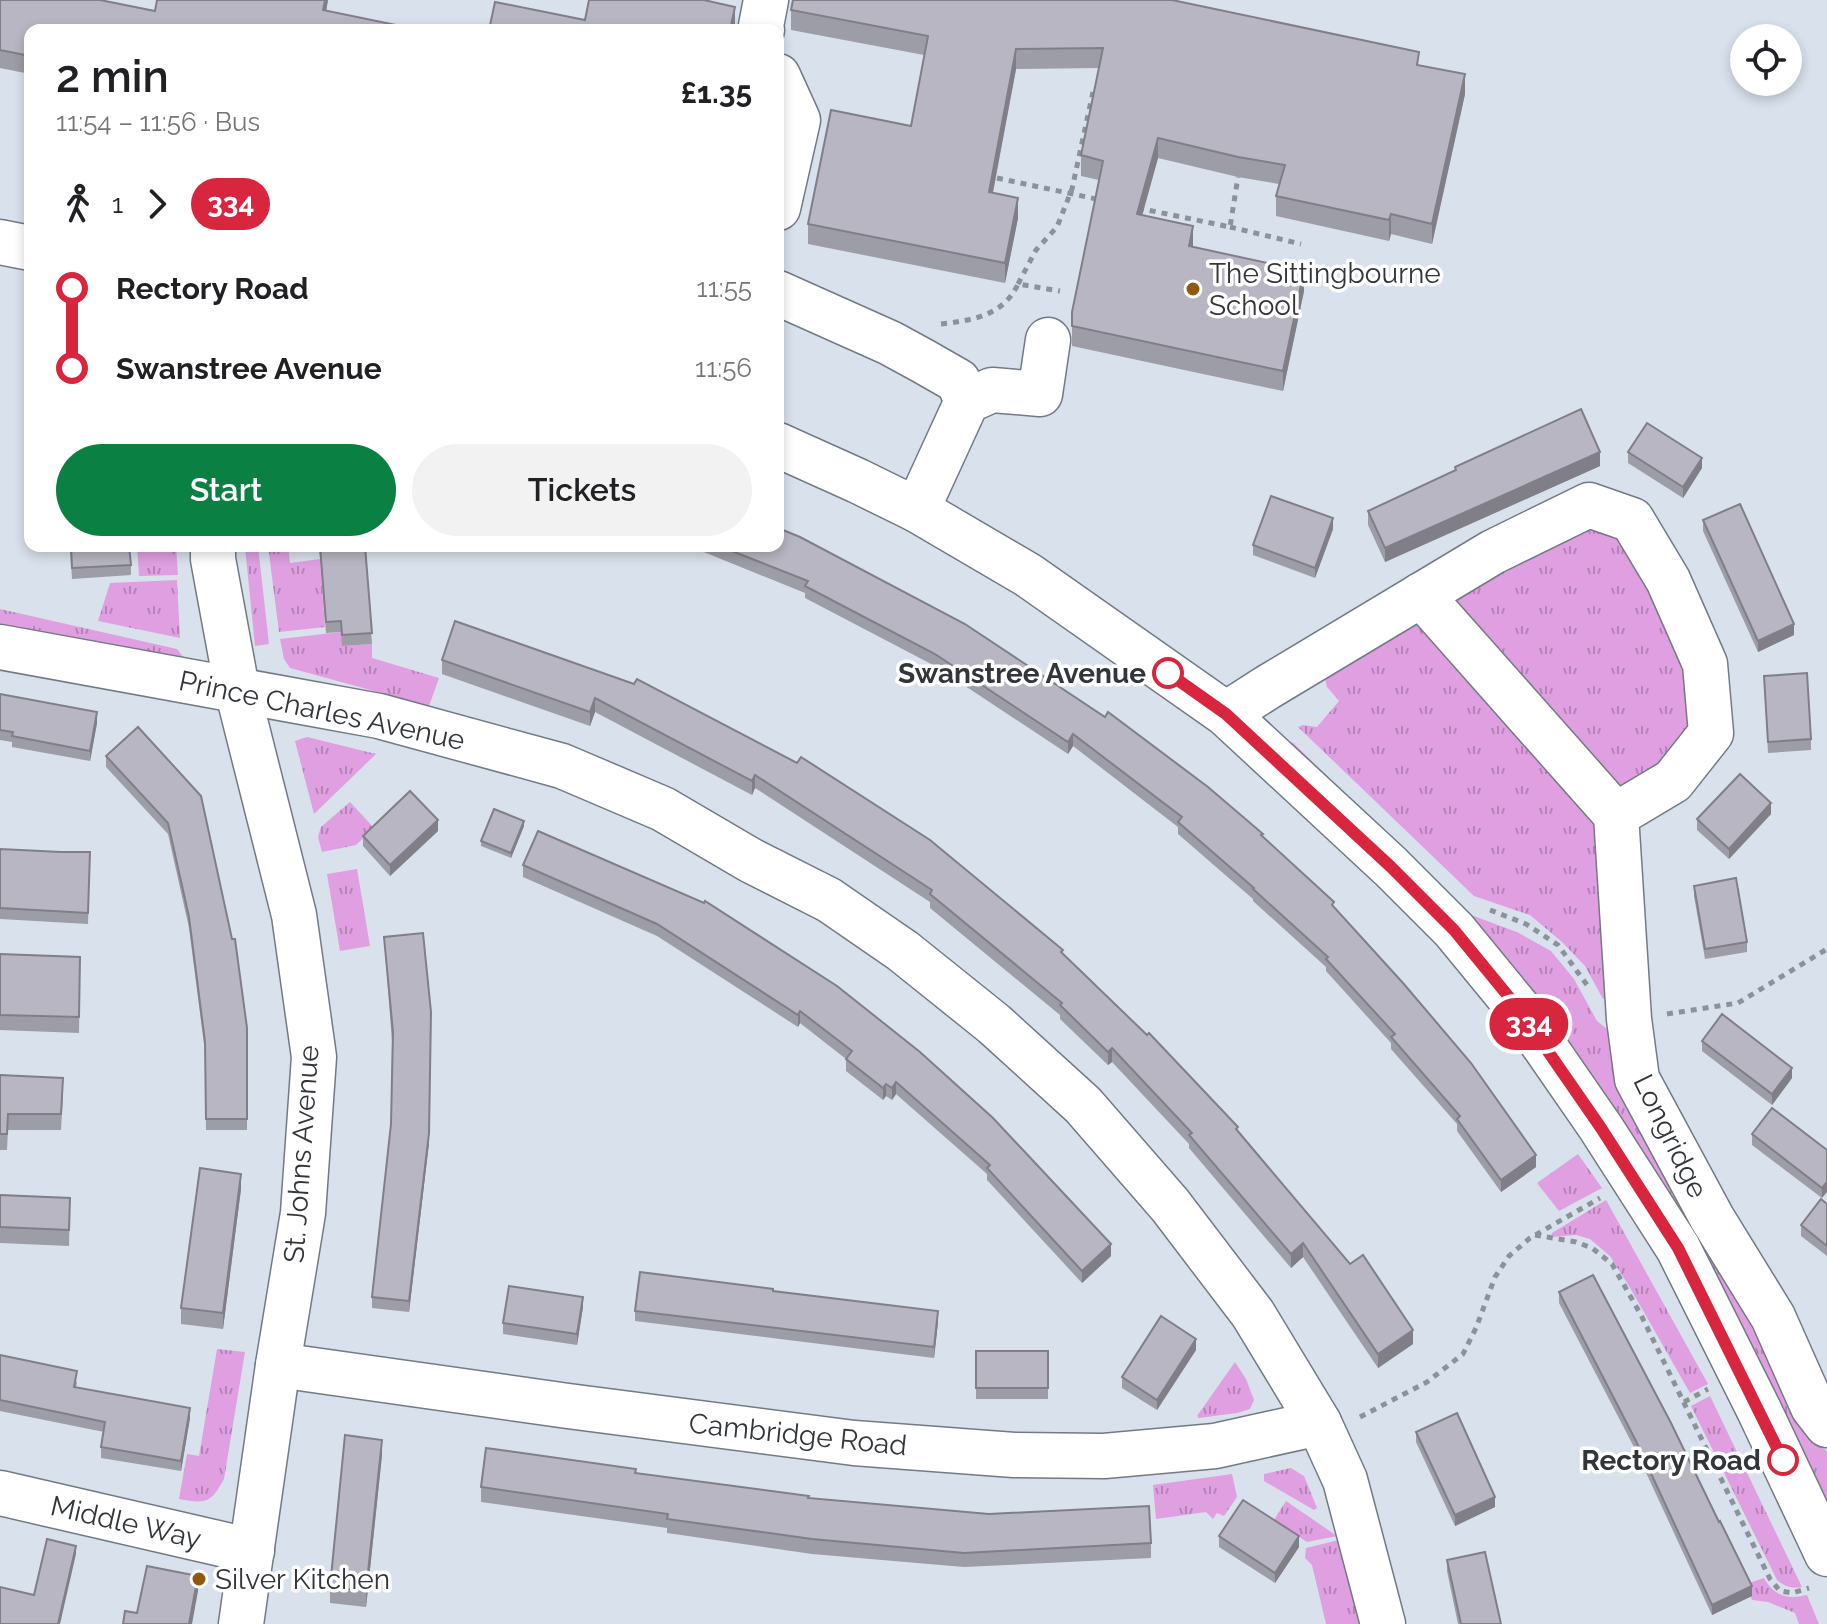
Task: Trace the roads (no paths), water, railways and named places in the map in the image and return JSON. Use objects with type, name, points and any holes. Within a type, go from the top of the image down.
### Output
[{"type":"street","points":[[761,24],[766,0]]},
{"type":"street","points":[[784,89],[798,120],[784,182]]},
{"type":"street","points":[[0,242],[24,247]]},
{"type":"street","points":[[784,296],[890,343],[958,381],[967,401]]},
{"type":"street","points":[[917,510],[967,401],[992,390],[1040,394],[1048,340]]},
{"type":"street","points":[[784,448],[917,510],[1028,575],[1226,714],[1454,930],[1518,1008],[1678,1248],[1759,1410],[1818,1571]]},
{"type":"street","points":[[1226,714],[1268,687],[1421,595],[1493,552],[1589,505],[1632,520],[1668,580],[1705,664],[1711,733],[1673,781],[1616,815],[1421,595]]},
{"type":"street","name":"St. Johns Avenue","points":[[213,552],[237,689],[294,915],[314,1057],[303,1213],[241,1624]]},
{"type":"street","name":"Prince Charles Avenue","points":[[0,647],[379,716],[562,766],[663,809],[750,860],[829,900],[903,951],[983,1015],[1083,1105],[1170,1205],[1244,1302],[1322,1429],[1345,1480],[1383,1624]]},
{"type":"street","name":"Longridge","points":[[1616,815],[1629,1019],[1637,1079],[1712,1218],[1773,1317],[1813,1407],[1827,1425]]},
{"type":"street","name":"Cambridge Road","points":[[278,1365],[839,1441],[1014,1455],[1104,1456],[1215,1446],[1322,1429]]},
{"type":"street","name":"Middle Way","points":[[0,1493],[252,1551]]},
{"type":"place","name":"The Sittingbourne School","points":[[1193,289]]},
{"type":"place","name":"Swanstree Avenue","points":[[1168,673]]},
{"type":"place","name":"Rectory Road","points":[[1783,1460]]},
{"type":"place","name":"Silver Kitchen","points":[[199,1579]]}]
